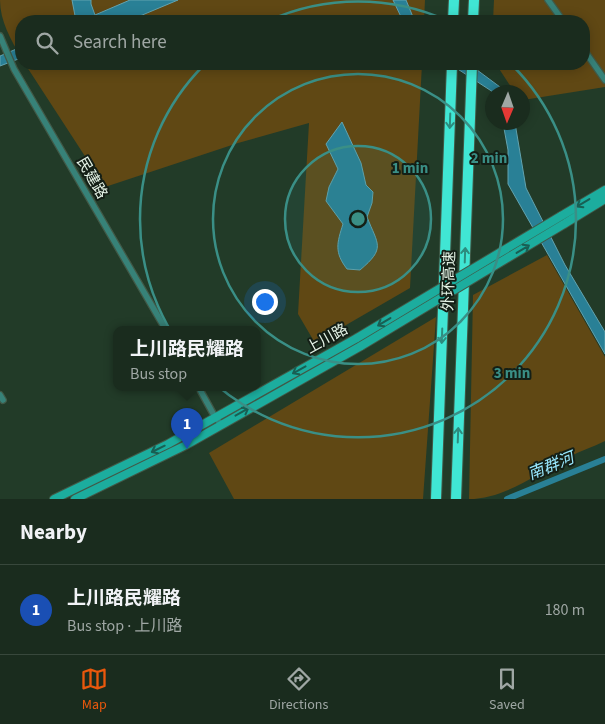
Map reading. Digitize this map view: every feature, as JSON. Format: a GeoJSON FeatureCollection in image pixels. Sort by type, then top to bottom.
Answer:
{"type":"FeatureCollection","features":[{"type":"Feature","properties":{"kind":"highway"},"geometry":{"type":"LineString","coordinates":[[453,15],[454,0]]}},
{"type":"Feature","properties":{"kind":"highway"},"geometry":{"type":"LineString","coordinates":[[473,15],[474,0]]}},
{"type":"Feature","properties":{"kind":"highway","name":"外环高速"},"geometry":{"type":"LineString","coordinates":[[436,499],[452,70]]}},
{"type":"Feature","properties":{"kind":"highway","name":"外环高速"},"geometry":{"type":"LineString","coordinates":[[456,499],[472,70]]}},
{"type":"Feature","properties":{"kind":"street"},"geometry":{"type":"LineString","coordinates":[[548,0],[559,15]]}},
{"type":"Feature","properties":{"kind":"street","name":"民建路"},"geometry":{"type":"LineString","coordinates":[[0,36],[14,69],[164,326]]}},
{"type":"Feature","properties":{"kind":"street"},"geometry":{"type":"LineString","coordinates":[[590,59],[605,80]]}},
{"type":"Feature","properties":{"kind":"street","name":"上川路"},"geometry":{"type":"LineString","coordinates":[[563,220],[605,190]]}},
{"type":"Feature","properties":{"kind":"street","name":"上川路"},"geometry":{"type":"LineString","coordinates":[[74,499],[186,445],[563,220],[605,199]]}},
{"type":"Feature","properties":{"kind":"street","name":"上川路"},"geometry":{"type":"LineString","coordinates":[[54,499],[168,444],[359,342]]}},
{"type":"Feature","properties":{"kind":"street"},"geometry":{"type":"LineString","coordinates":[[201,391],[222,424]]}},
{"type":"Feature","properties":{"kind":"shaded area"},"geometry":{"type":"Polygon","coordinates":[[[0,0],[425,0],[424,15],[15,15],[15,46],[4,23],[0,0]]]}},
{"type":"Feature","properties":{"kind":"shaded area"},"geometry":{"type":"Polygon","coordinates":[[[494,0],[605,0],[605,87],[530,99],[530,85],[509,84],[500,70],[590,70],[590,15],[493,15],[494,0]]]}},
{"type":"Feature","properties":{"kind":"shaded area"},"geometry":{"type":"Polygon","coordinates":[[[29,70],[422,70],[410,288],[315,343],[298,314],[309,123],[238,143],[105,187],[29,70]]]}},
{"type":"Feature","properties":{"kind":"shaded area"},"geometry":{"type":"Polygon","coordinates":[[[547,255],[605,357],[605,441],[573,455],[508,490],[482,498],[469,499],[473,295],[547,255]]]}},
{"type":"Feature","properties":{"kind":"shaded area"},"geometry":{"type":"Polygon","coordinates":[[[436,317],[423,499],[234,499],[209,453],[436,317]]]}},
{"type":"Feature","properties":{"kind":"water"},"geometry":{"type":"Polygon","coordinates":[[[72,0],[91,0],[95,15],[75,15],[72,0]]]}},
{"type":"Feature","properties":{"kind":"water"},"geometry":{"type":"Polygon","coordinates":[[[130,0],[178,0],[142,15],[95,15],[130,0]]]}},
{"type":"Feature","properties":{"kind":"water"},"geometry":{"type":"Polygon","coordinates":[[[393,0],[406,0],[412,15],[400,15],[393,0]]]}},
{"type":"Feature","properties":{"kind":"water"},"geometry":{"type":"Polygon","coordinates":[[[15,50],[15,60],[0,66],[0,56],[15,50]]]}},
{"type":"Feature","properties":{"kind":"water"},"geometry":{"type":"Polygon","coordinates":[[[459,70],[477,70],[497,85],[485,85],[485,87],[459,70]]]}},
{"type":"Feature","properties":{"kind":"water"},"geometry":{"type":"Polygon","coordinates":[[[342,122],[361,163],[366,185],[373,192],[372,203],[367,217],[376,240],[377,251],[360,270],[347,269],[340,257],[338,242],[343,224],[326,201],[329,187],[338,169],[326,144],[342,122]]]}},
{"type":"Feature","properties":{"kind":"water"},"geometry":{"type":"Polygon","coordinates":[[[504,130],[516,130],[526,188],[565,265],[605,332],[605,354],[508,184],[508,150],[504,130]]]}},
{"type":"Feature","properties":{"kind":"waterway","name":"南群河"},"geometry":{"type":"LineString","coordinates":[[507,499],[605,459]]}},
{"type":"Feature","properties":{"kind":"place","name":"上川路民耀路"},"geometry":{"type":"Point","coordinates":[187,449]}}]}
